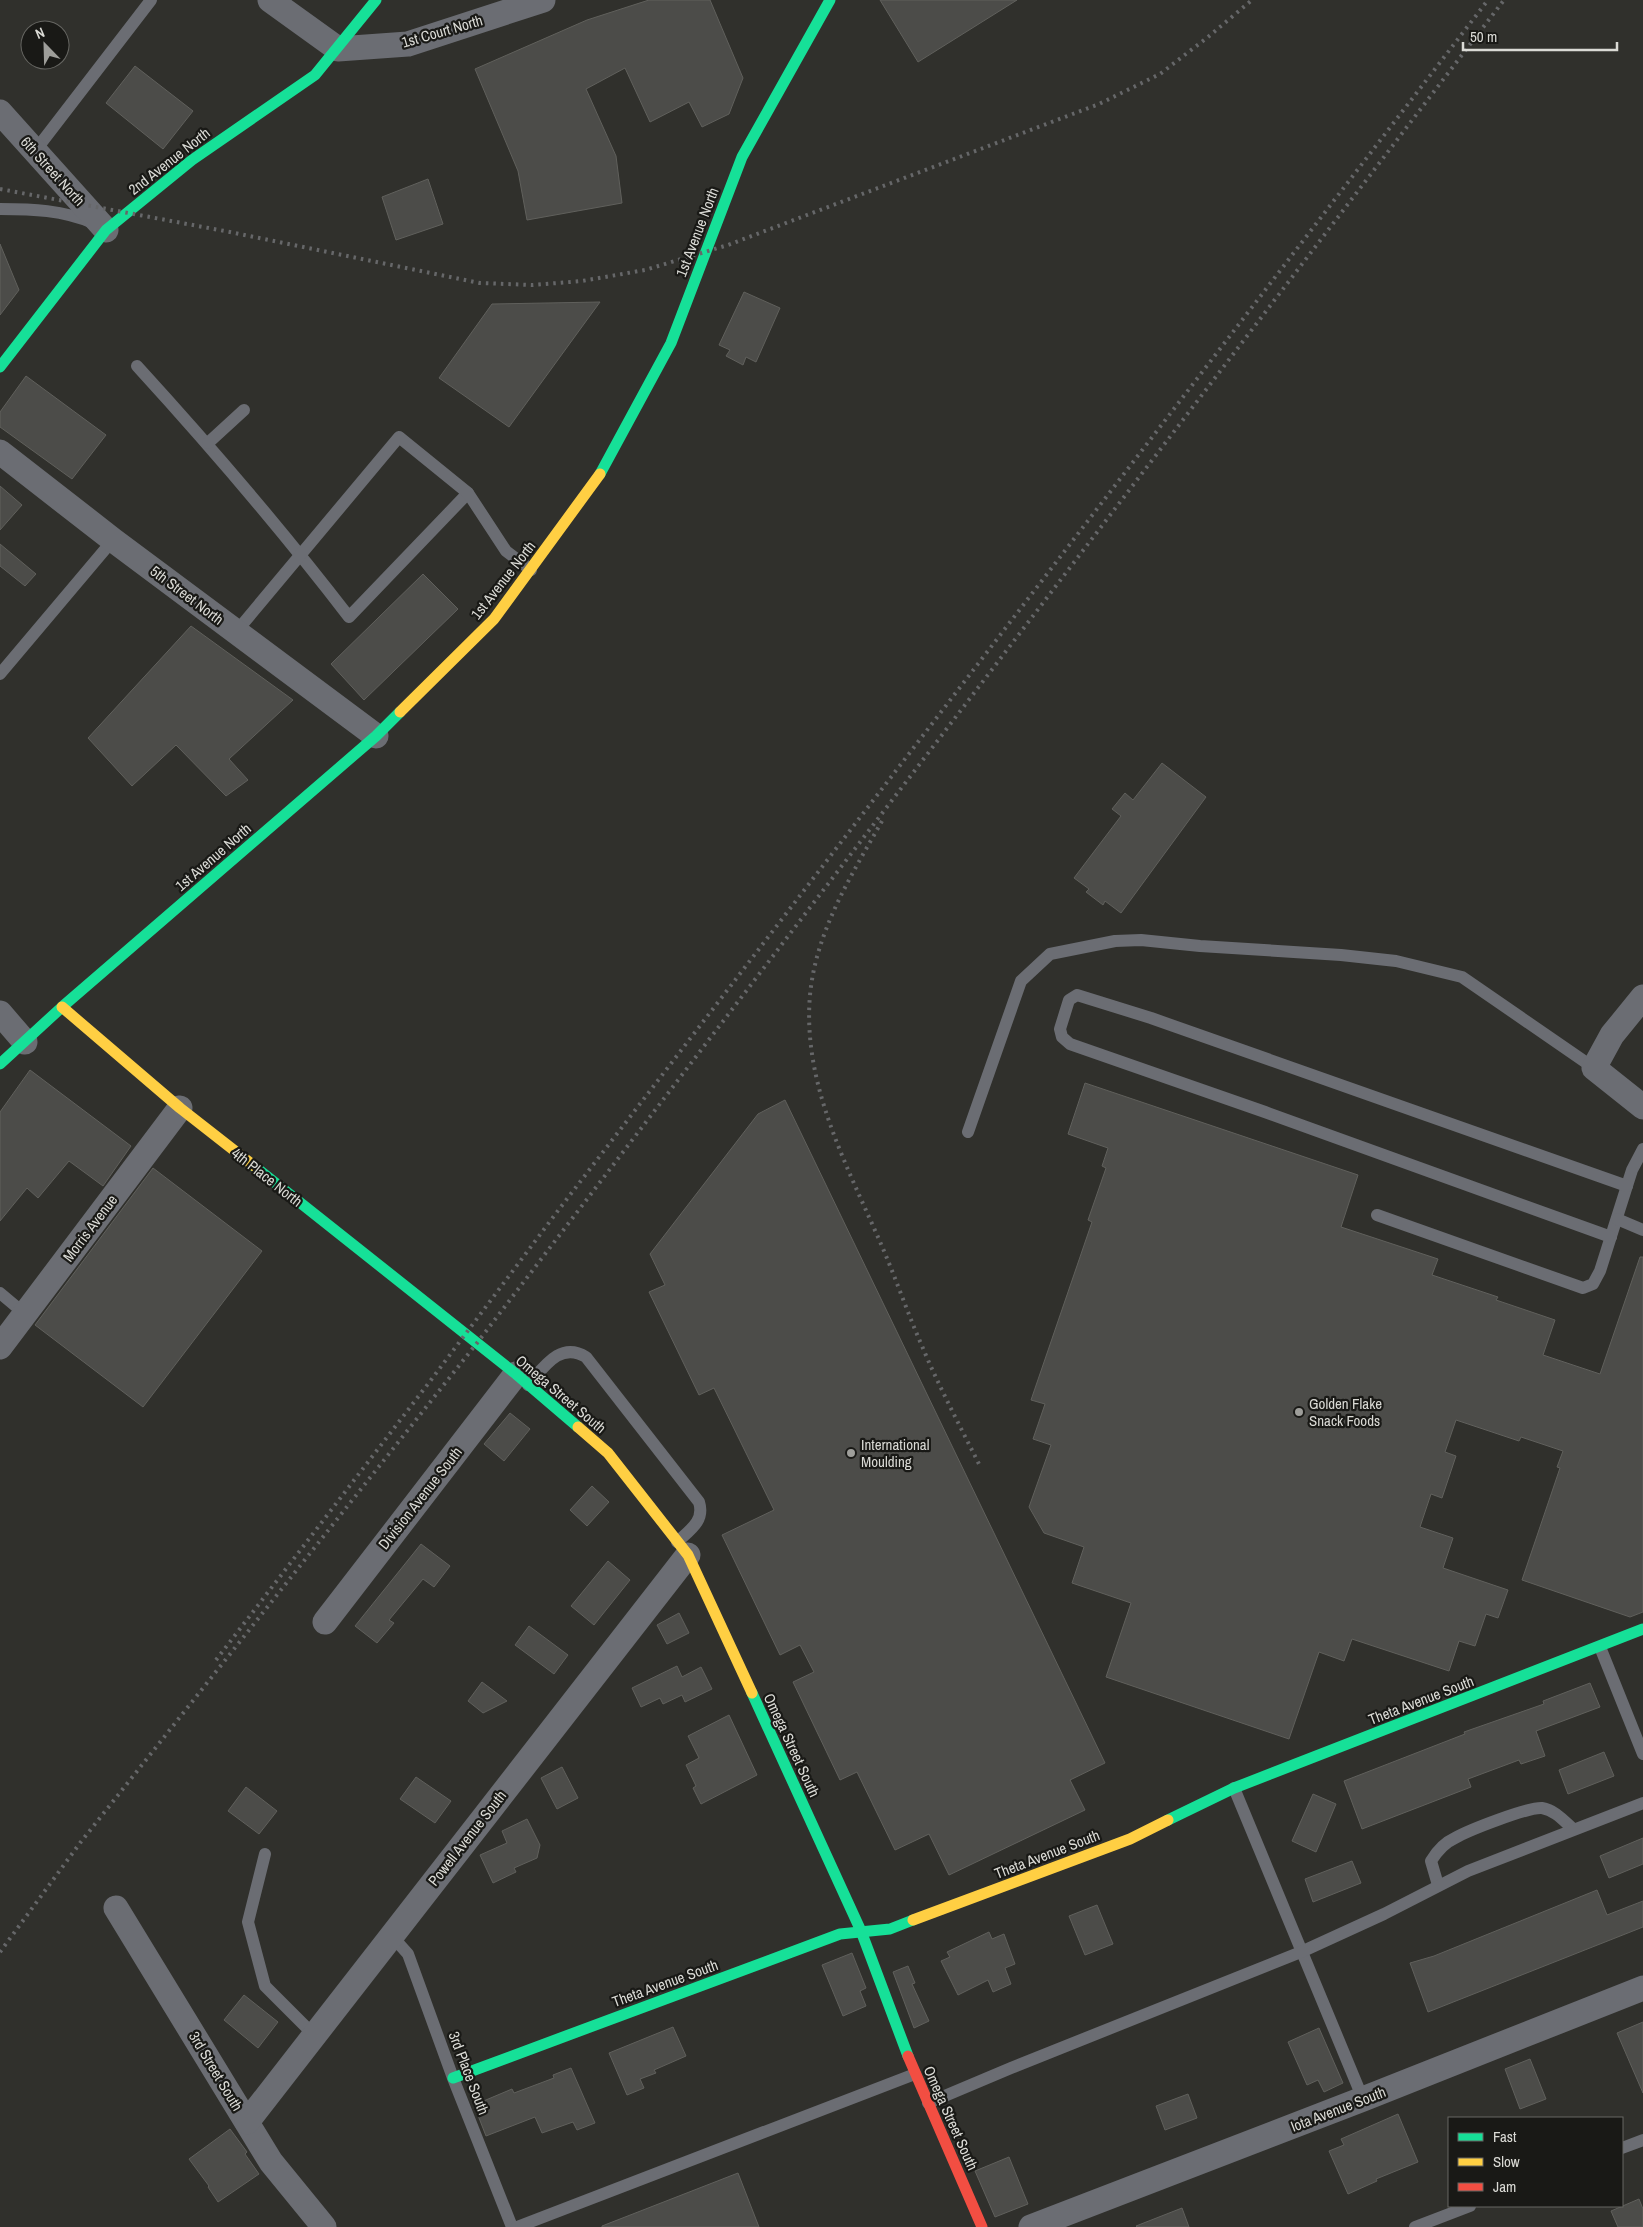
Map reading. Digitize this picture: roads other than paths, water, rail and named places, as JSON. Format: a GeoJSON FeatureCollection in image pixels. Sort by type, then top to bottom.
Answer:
{"type":"FeatureCollection","features":[{"type":"Feature","properties":{"kind":"street","name":"2nd Avenue North"},"geometry":{"type":"LineString","coordinates":[[0,367],[106,230],[192,160],[315,75],[376,0]]}},
{"type":"Feature","properties":{"kind":"street","name":"1st Court North"},"geometry":{"type":"LineString","coordinates":[[338,49],[408,44],[543,0]]}},
{"type":"Feature","properties":{"kind":"street","name":"1st Avenue North"},"geometry":{"type":"LineString","coordinates":[[0,1064],[62,1007],[376,736],[494,619],[600,474],[671,343],[742,157],[830,0]]}},
{"type":"Feature","properties":{"kind":"street"},"geometry":{"type":"LineString","coordinates":[[279,2],[338,49]]}},
{"type":"Feature","properties":{"kind":"street","name":"6th Street North"},"geometry":{"type":"LineString","coordinates":[[0,112],[106,230]]}},
{"type":"Feature","properties":{"kind":"street","name":"5th Street North"},"geometry":{"type":"LineString","coordinates":[[0,452],[113,540],[376,736]]}},
{"type":"Feature","properties":{"kind":"street"},"geometry":{"type":"LineString","coordinates":[[1643,997],[1612,1035],[1594,1068],[1643,1107]]}},
{"type":"Feature","properties":{"kind":"street","name":"4th Place North"},"geometry":{"type":"LineString","coordinates":[[62,1007],[180,1108],[477,1343]]}},
{"type":"Feature","properties":{"kind":"street"},"geometry":{"type":"LineString","coordinates":[[0,1013],[25,1042]]}},
{"type":"Feature","properties":{"kind":"street","name":"Morris Avenue"},"geometry":{"type":"LineString","coordinates":[[0,1347],[180,1108]]}},
{"type":"Feature","properties":{"kind":"street","name":"Omega Street South"},"geometry":{"type":"LineString","coordinates":[[477,1343],[608,1453],[682,1548],[861,1931],[915,2074],[982,2227]]}},
{"type":"Feature","properties":{"kind":"street","name":"Division Avenue South"},"geometry":{"type":"LineString","coordinates":[[325,1622],[522,1380]]}},
{"type":"Feature","properties":{"kind":"street","name":"Powell Avenue South"},"geometry":{"type":"LineString","coordinates":[[246,2122],[391,1935],[682,1548]]}},
{"type":"Feature","properties":{"kind":"street","name":"Theta Avenue South"},"geometry":{"type":"LineString","coordinates":[[452,2078],[840,1934],[890,1929],[1130,1839],[1234,1788],[1643,1629]]}},
{"type":"Feature","properties":{"kind":"street","name":"3rd Street South"},"geometry":{"type":"LineString","coordinates":[[116,1908],[271,2162],[324,2227]]}},
{"type":"Feature","properties":{"kind":"street","name":"Iota Avenue South"},"geometry":{"type":"LineString","coordinates":[[1031,2227],[1363,2099],[1643,1988]]}},
{"type":"Feature","properties":{"kind":"lane"},"geometry":{"type":"LineString","coordinates":[[35,151],[151,0]]}},
{"type":"Feature","properties":{"kind":"lane"},"geometry":{"type":"LineString","coordinates":[[0,209],[34,209],[69,215],[106,230]]}},
{"type":"Feature","properties":{"kind":"lane"},"geometry":{"type":"LineString","coordinates":[[137,366],[208,443],[300,554],[349,617],[468,493]]}},
{"type":"Feature","properties":{"kind":"lane"},"geometry":{"type":"LineString","coordinates":[[208,443],[244,410]]}},
{"type":"Feature","properties":{"kind":"lane"},"geometry":{"type":"LineString","coordinates":[[236,632],[399,437],[468,493],[506,551],[530,570]]}},
{"type":"Feature","properties":{"kind":"lane"},"geometry":{"type":"LineString","coordinates":[[0,674],[113,540]]}},
{"type":"Feature","properties":{"kind":"lane"},"geometry":{"type":"LineString","coordinates":[[968,1132],[1021,981],[1050,954],[1115,941],[1141,940],[1200,946],[1341,955],[1396,961],[1462,977],[1594,1068]]}},
{"type":"Feature","properties":{"kind":"lane"},"geometry":{"type":"LineString","coordinates":[[1611,1237],[1303,1125],[1070,1044],[1062,1037],[1060,1029],[1069,1000],[1077,995],[1151,1018],[1627,1186]]}},
{"type":"Feature","properties":{"kind":"lane"},"geometry":{"type":"LineString","coordinates":[[1377,1215],[1583,1288],[1594,1284],[1632,1170],[1643,1149]]}},
{"type":"Feature","properties":{"kind":"lane"},"geometry":{"type":"LineString","coordinates":[[1617,1219],[1643,1230]]}},
{"type":"Feature","properties":{"kind":"lane"},"geometry":{"type":"LineString","coordinates":[[0,1293],[25,1314]]}},
{"type":"Feature","properties":{"kind":"lane"},"geometry":{"type":"LineString","coordinates":[[522,1380],[568,1351],[577,1351],[586,1357],[699,1502],[702,1510],[700,1518],[682,1548]]}},
{"type":"Feature","properties":{"kind":"lane"},"geometry":{"type":"LineString","coordinates":[[1600,1647],[1643,1754]]}},
{"type":"Feature","properties":{"kind":"lane"},"geometry":{"type":"LineString","coordinates":[[1234,1788],[1363,2099]]}},
{"type":"Feature","properties":{"kind":"lane"},"geometry":{"type":"LineString","coordinates":[[928,2103],[1301,1952],[1384,1914],[1438,1884],[1643,1803]]}},
{"type":"Feature","properties":{"kind":"lane"},"geometry":{"type":"LineString","coordinates":[[1438,1884],[1431,1862],[1438,1850],[1455,1837],[1523,1811],[1542,1808],[1556,1813],[1574,1829]]}},
{"type":"Feature","properties":{"kind":"lane"},"geometry":{"type":"LineString","coordinates":[[265,1854],[248,1922],[265,1986],[314,2035]]}},
{"type":"Feature","properties":{"kind":"lane","name":"3rd Place South"},"geometry":{"type":"LineString","coordinates":[[391,1935],[408,1954],[452,2078],[512,2227]]}},
{"type":"Feature","properties":{"kind":"lane"},"geometry":{"type":"LineString","coordinates":[[516,2227],[915,2074]]}},
{"type":"Feature","properties":{"kind":"lane"},"geometry":{"type":"LineString","coordinates":[[1623,2148],[1643,2140]]}},
{"type":"Feature","properties":{"kind":"lane"},"geometry":{"type":"LineString","coordinates":[[1414,2227],[1467,2207]]}},
{"type":"Feature","properties":{"kind":"railway"},"geometry":{"type":"LineString","coordinates":[[0,189],[230,232],[480,283],[533,285],[582,281],[645,270],[728,245],[1099,104],[1160,74],[1252,0]]}},
{"type":"Feature","properties":{"kind":"railway"},"geometry":{"type":"LineString","coordinates":[[216,1660],[431,1380],[560,1208],[1488,0]]}},
{"type":"Feature","properties":{"kind":"railway"},"geometry":{"type":"LineString","coordinates":[[0,1952],[80,1843],[477,1343],[1504,0]]}},
{"type":"Feature","properties":{"kind":"railway"},"geometry":{"type":"LineString","coordinates":[[882,821],[847,883],[827,926],[819,949],[810,995],[809,1029],[813,1062],[821,1094],[843,1158],[929,1361],[981,1468]]}},
{"type":"Feature","properties":{"kind":"place","name":"Golden Flake Snack Foods"},"geometry":{"type":"Point","coordinates":[1299,1412]}},
{"type":"Feature","properties":{"kind":"place","name":"International Moulding"},"geometry":{"type":"Point","coordinates":[851,1453]}}]}
